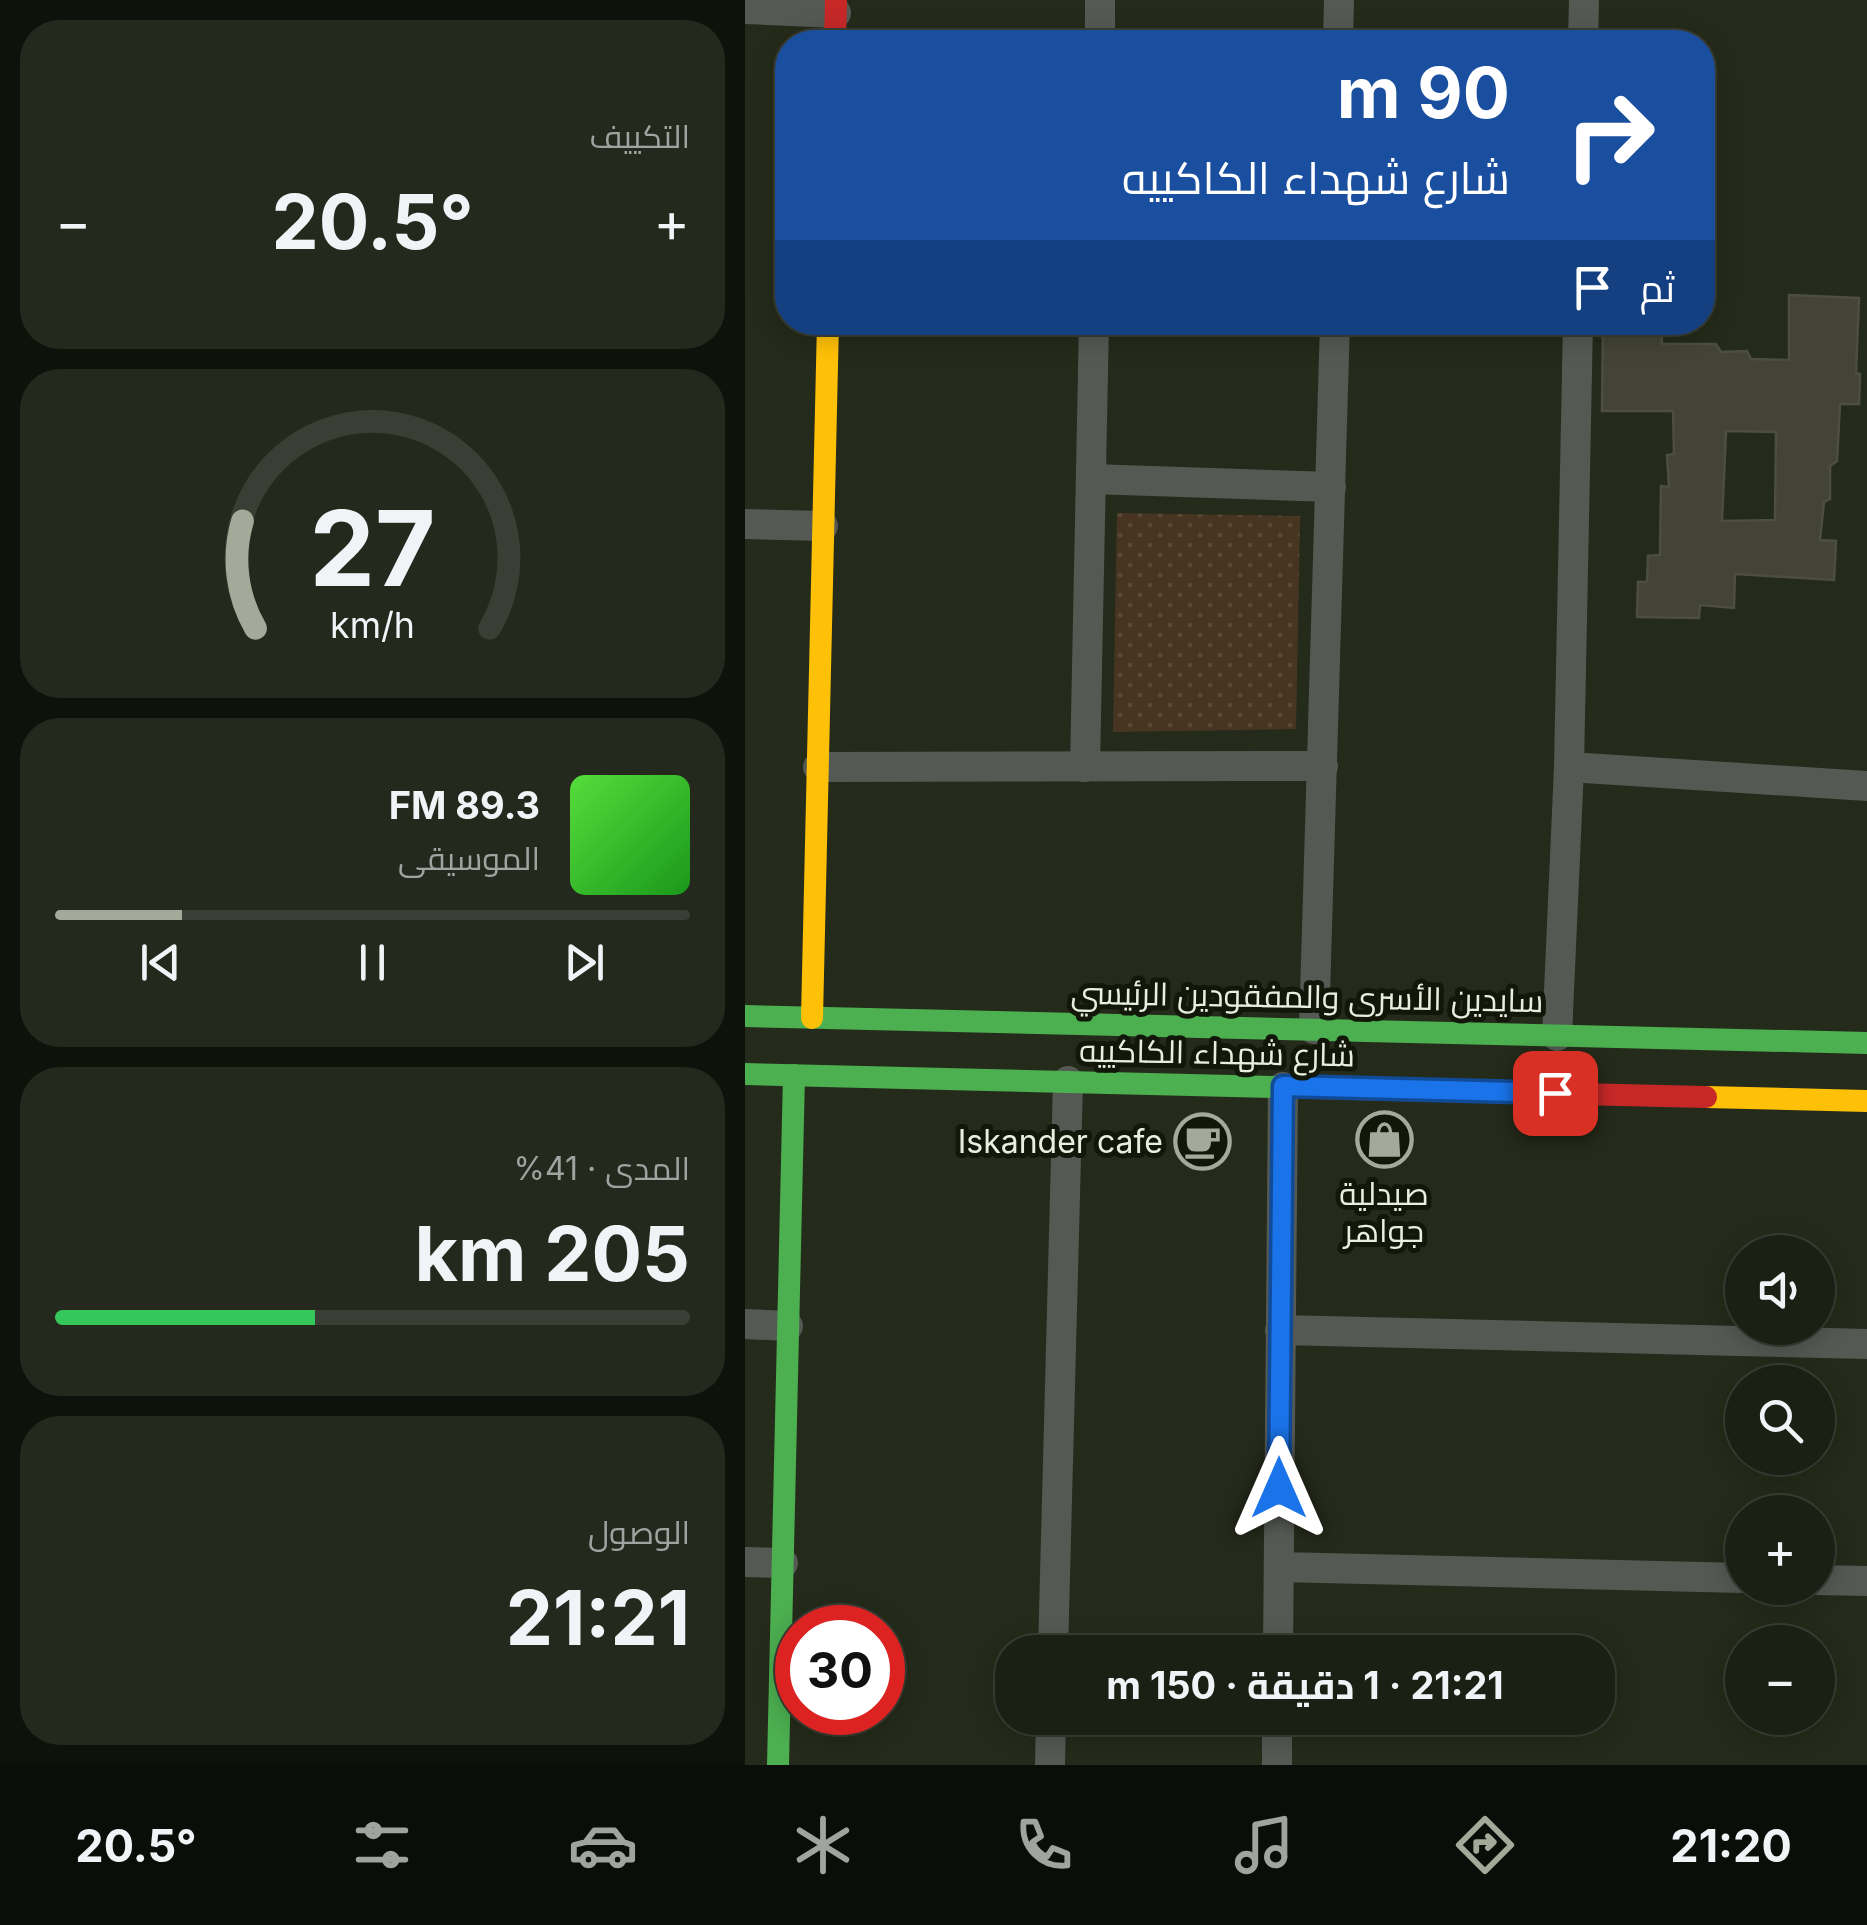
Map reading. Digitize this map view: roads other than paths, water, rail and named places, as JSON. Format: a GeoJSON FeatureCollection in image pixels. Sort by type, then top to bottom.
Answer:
{"type":"FeatureCollection","features":[{"type":"Feature","properties":{"kind":"main road"},"geometry":{"type":"LineString","coordinates":[[812,1018],[828,335]]}},
{"type":"Feature","properties":{"kind":"main road","name":"سايدين الأسرى والمفقودين الرئيسي"},"geometry":{"type":"LineString","coordinates":[[745,1016],[812,1018],[1187,1056],[1314,1030],[1867,1043]]}},
{"type":"Feature","properties":{"kind":"main road","name":"شارع شهداء الكاكييه"},"geometry":{"type":"LineString","coordinates":[[745,1074],[1068,1082],[1187,1056],[1283,1086],[1867,1101]]}},
{"type":"Feature","properties":{"kind":"main road"},"geometry":{"type":"LineString","coordinates":[[778,1765],[794,1075]]}},
{"type":"Feature","properties":{"kind":"street"},"geometry":{"type":"LineString","coordinates":[[1100,30],[1101,0]]}},
{"type":"Feature","properties":{"kind":"street"},"geometry":{"type":"LineString","coordinates":[[1339,0],[1339,30]]}},
{"type":"Feature","properties":{"kind":"street"},"geometry":{"type":"LineString","coordinates":[[1583,30],[1584,0]]}},
{"type":"Feature","properties":{"kind":"street"},"geometry":{"type":"LineString","coordinates":[[745,8],[835,18]]}},
{"type":"Feature","properties":{"kind":"street"},"geometry":{"type":"LineString","coordinates":[[1085,767],[1095,335]]}},
{"type":"Feature","properties":{"kind":"street"},"geometry":{"type":"LineString","coordinates":[[1314,1030],[1335,335]]}},
{"type":"Feature","properties":{"kind":"street"},"geometry":{"type":"LineString","coordinates":[[1557,1036],[1569,767],[1577,335]]}},
{"type":"Feature","properties":{"kind":"street"},"geometry":{"type":"LineString","coordinates":[[1091,479],[1331,487]]}},
{"type":"Feature","properties":{"kind":"street"},"geometry":{"type":"LineString","coordinates":[[745,524],[823,526]]}},
{"type":"Feature","properties":{"kind":"street"},"geometry":{"type":"LineString","coordinates":[[817,767],[1323,766]]}},
{"type":"Feature","properties":{"kind":"street"},"geometry":{"type":"LineString","coordinates":[[1569,767],[1867,786]]}},
{"type":"Feature","properties":{"kind":"street"},"geometry":{"type":"LineString","coordinates":[[1053,1635],[1068,1082]]}},
{"type":"Feature","properties":{"kind":"street"},"geometry":{"type":"LineString","coordinates":[[1278,1635],[1283,1086]]}},
{"type":"Feature","properties":{"kind":"street"},"geometry":{"type":"LineString","coordinates":[[745,1324],[788,1326]]}},
{"type":"Feature","properties":{"kind":"street"},"geometry":{"type":"LineString","coordinates":[[1281,1330],[1867,1344]]}},
{"type":"Feature","properties":{"kind":"street"},"geometry":{"type":"LineString","coordinates":[[745,1562],[783,1563]]}},
{"type":"Feature","properties":{"kind":"street"},"geometry":{"type":"LineString","coordinates":[[1279,1567],[1725,1578]]}},
{"type":"Feature","properties":{"kind":"street"},"geometry":{"type":"LineString","coordinates":[[1835,1580],[1867,1581]]}},
{"type":"Feature","properties":{"kind":"street"},"geometry":{"type":"LineString","coordinates":[[1050,1765],[1051,1735]]}},
{"type":"Feature","properties":{"kind":"street"},"geometry":{"type":"LineString","coordinates":[[1277,1735],[1277,1765]]}},
{"type":"Feature","properties":{"kind":"place","name":"صيدلية جواهر"},"geometry":{"type":"Point","coordinates":[1384,1140]}},
{"type":"Feature","properties":{"kind":"place","name":"Iskander cafe"},"geometry":{"type":"Point","coordinates":[1202,1142]}}]}
